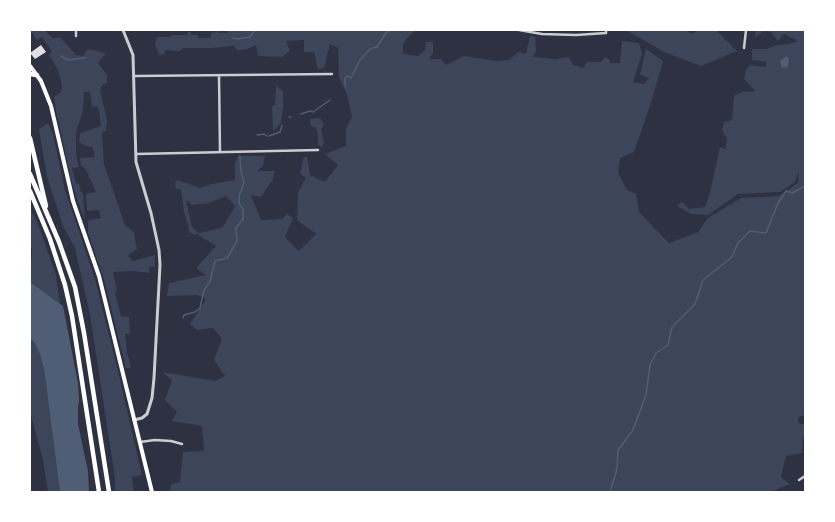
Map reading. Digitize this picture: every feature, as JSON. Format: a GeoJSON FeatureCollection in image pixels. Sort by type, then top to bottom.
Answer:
{"type":"FeatureCollection","features":[{"type":"Feature","properties":{"kind":"highway"},"geometry":{"type":"LineString","coordinates":[[30,74],[36,75]]}},
{"type":"Feature","properties":{"kind":"highway"},"geometry":{"type":"LineString","coordinates":[[30,138],[50,221]]}},
{"type":"Feature","properties":{"kind":"highway"},"geometry":{"type":"LineString","coordinates":[[30,174],[70,271],[78,302],[109,492]]}},
{"type":"Feature","properties":{"kind":"highway"},"geometry":{"type":"LineString","coordinates":[[30,191],[61,269],[69,301],[99,492]]}},
{"type":"Feature","properties":{"kind":"highway"},"geometry":{"type":"LineString","coordinates":[[30,200],[50,239]]}},
{"type":"Feature","properties":{"kind":"main road"},"geometry":{"type":"LineString","coordinates":[[30,66],[45,90],[51,106],[73,201],[99,276],[152,492]]}},
{"type":"Feature","properties":{"kind":"street"},"geometry":{"type":"LineString","coordinates":[[76,30],[76,36]]}},
{"type":"Feature","properties":{"kind":"street"},"geometry":{"type":"LineString","coordinates":[[123,30],[133,55],[135,154],[138,171],[156,233],[160,265],[155,372],[152,398],[147,414],[142,418],[134,420]]}},
{"type":"Feature","properties":{"kind":"street"},"geometry":{"type":"LineString","coordinates":[[519,30],[542,34],[576,35],[606,31]]}},
{"type":"Feature","properties":{"kind":"street"},"geometry":{"type":"LineString","coordinates":[[744,48],[746,30]]}},
{"type":"Feature","properties":{"kind":"street"},"geometry":{"type":"LineString","coordinates":[[134,76],[332,74]]}},
{"type":"Feature","properties":{"kind":"street"},"geometry":{"type":"LineString","coordinates":[[218,76],[220,152]]}},
{"type":"Feature","properties":{"kind":"street"},"geometry":{"type":"LineString","coordinates":[[135,154],[318,150]]}},
{"type":"Feature","properties":{"kind":"street"},"geometry":{"type":"LineString","coordinates":[[139,442],[155,440],[171,441],[182,444]]}},
{"type":"Feature","properties":{"kind":"street"},"geometry":{"type":"LineString","coordinates":[[799,480],[805,476]]}},
{"type":"Feature","properties":{"kind":"shaded area"},"geometry":{"type":"Polygon","coordinates":[[[30,30],[44,30],[53,38],[61,38],[76,55],[83,56],[88,49],[106,53],[98,63],[107,75],[107,83],[103,84],[100,90],[107,120],[106,131],[102,132],[104,164],[125,225],[134,232],[137,249],[128,255],[133,261],[155,255],[155,267],[149,267],[150,273],[132,271],[113,272],[117,290],[115,293],[121,316],[129,317],[130,334],[125,334],[131,368],[126,368],[103,276],[88,233],[88,220],[101,218],[99,210],[87,211],[86,194],[96,192],[86,170],[81,166],[80,158],[95,157],[93,148],[79,142],[80,133],[101,126],[99,110],[97,106],[92,107],[90,92],[84,92],[83,110],[76,133],[76,156],[79,167],[72,168],[76,183],[79,184],[80,191],[83,193],[85,220],[71,179],[56,110],[54,97],[61,92],[62,84],[57,68],[49,55],[52,51],[42,37],[37,40],[30,30]]]}},
{"type":"Feature","properties":{"kind":"shaded area"},"geometry":{"type":"Polygon","coordinates":[[[216,30],[218,30],[219,33],[227,33],[228,31],[237,30],[416,30],[403,44],[403,54],[418,56],[425,50],[426,42],[433,42],[433,53],[429,59],[441,59],[446,65],[464,56],[496,61],[509,60],[518,52],[526,54],[530,36],[535,37],[536,51],[533,57],[555,59],[569,57],[573,65],[583,68],[587,62],[601,62],[605,57],[610,60],[610,63],[620,63],[622,41],[639,43],[642,54],[633,82],[644,84],[649,78],[640,75],[646,49],[663,61],[651,103],[634,152],[620,158],[618,173],[627,190],[636,194],[639,212],[669,243],[698,232],[708,218],[741,198],[779,196],[798,183],[799,171],[795,182],[780,192],[738,194],[708,215],[691,214],[677,206],[682,202],[689,209],[705,207],[710,192],[720,147],[725,149],[727,139],[722,130],[724,122],[732,120],[734,96],[744,91],[755,91],[744,79],[746,70],[750,65],[765,67],[767,62],[752,60],[752,49],[767,49],[776,45],[789,44],[798,41],[784,34],[778,41],[771,32],[764,31],[755,37],[756,30],[805,30],[805,415],[798,417],[799,424],[805,424],[805,437],[803,438],[802,453],[786,456],[781,477],[790,484],[775,490],[775,492],[170,491],[171,484],[180,482],[183,452],[204,451],[202,426],[172,421],[177,412],[165,400],[172,380],[162,372],[215,381],[225,376],[214,360],[222,339],[213,328],[197,330],[190,324],[206,299],[198,295],[167,296],[169,283],[206,275],[196,268],[216,246],[197,234],[195,235],[189,232],[184,212],[181,189],[176,189],[175,182],[178,180],[200,188],[212,184],[235,180],[235,164],[238,156],[265,156],[263,166],[257,171],[275,171],[272,181],[261,197],[251,195],[261,220],[282,219],[287,214],[293,218],[285,237],[299,251],[316,234],[297,220],[298,192],[306,178],[300,174],[304,157],[307,157],[310,175],[325,182],[338,165],[325,154],[346,146],[346,128],[352,117],[347,95],[339,77],[338,48],[330,44],[324,68],[318,69],[314,52],[304,52],[304,40],[286,41],[290,51],[282,57],[258,56],[256,45],[245,50],[237,50],[234,46],[184,48],[179,51],[166,50],[163,55],[159,55],[155,44],[157,37],[187,35],[188,32],[191,32],[191,35],[198,35],[198,38],[211,38],[211,33],[216,32],[216,30]],[[226,196],[209,203],[191,205],[189,201],[186,201],[192,227],[199,233],[197,234],[223,227],[235,206],[226,196]]]}},
{"type":"Feature","properties":{"kind":"shaded area"},"geometry":{"type":"Polygon","coordinates":[[[626,30],[685,30],[692,34],[698,30],[716,30],[737,51],[701,66],[664,52],[626,30]]]}},
{"type":"Feature","properties":{"kind":"shaded area"},"geometry":{"type":"Polygon","coordinates":[[[787,56],[789,60],[788,67],[782,68],[780,61],[787,56]]]}},
{"type":"Feature","properties":{"kind":"shaded area"},"geometry":{"type":"Polygon","coordinates":[[[276,86],[283,91],[283,107],[281,123],[273,131],[272,106],[275,105],[276,86]]]}},
{"type":"Feature","properties":{"kind":"shaded area"},"geometry":{"type":"Polygon","coordinates":[[[320,118],[324,125],[321,129],[324,143],[322,147],[318,145],[318,134],[316,128],[311,126],[310,119],[320,118]]]}},
{"type":"Feature","properties":{"kind":"shaded area"},"geometry":{"type":"Polygon","coordinates":[[[48,123],[53,134],[65,190],[95,279],[118,371],[142,475],[132,477],[134,492],[115,492],[115,478],[90,315],[75,248],[63,226],[47,177],[39,129],[48,123]]]}},
{"type":"Feature","properties":{"kind":"shaded area"},"geometry":{"type":"Polygon","coordinates":[[[30,208],[38,224],[56,275],[60,304],[30,282],[30,260],[32,258],[32,249],[30,244],[30,208]]]}},
{"type":"Feature","properties":{"kind":"shaded area"},"geometry":{"type":"Polygon","coordinates":[[[30,282],[63,306],[78,383],[78,424],[88,471],[89,492],[60,492],[44,369],[40,354],[34,342],[30,338],[30,282]]]}},
{"type":"Feature","properties":{"kind":"shaded area"},"geometry":{"type":"Polygon","coordinates":[[[30,338],[34,342],[40,354],[44,369],[60,492],[48,492],[43,460],[30,412],[30,338]]]}},
{"type":"Feature","properties":{"kind":"building"},"geometry":{"type":"Polygon","coordinates":[[[41,45],[46,52],[35,59],[30,53],[41,45]]]}},
{"type":"Feature","properties":{"kind":"waterway"},"geometry":{"type":"LineString","coordinates":[[232,38],[237,39],[250,37],[254,31],[257,30]]}},
{"type":"Feature","properties":{"kind":"waterway"},"geometry":{"type":"LineString","coordinates":[[345,86],[345,78],[347,76],[351,78],[360,60],[370,49],[377,47],[386,33],[391,30]]}},
{"type":"Feature","properties":{"kind":"waterway"},"geometry":{"type":"LineString","coordinates":[[61,56],[68,60],[85,58]]}},
{"type":"Feature","properties":{"kind":"waterway"},"geometry":{"type":"LineString","coordinates":[[301,114],[310,111],[313,112],[330,100]]}},
{"type":"Feature","properties":{"kind":"waterway"},"geometry":{"type":"LineString","coordinates":[[269,136],[280,132],[282,125]]}},
{"type":"Feature","properties":{"kind":"waterway"},"geometry":{"type":"LineString","coordinates":[[257,135],[264,134],[267,136]]}},
{"type":"Feature","properties":{"kind":"waterway"},"geometry":{"type":"LineString","coordinates":[[183,318],[184,315],[195,312],[200,308],[204,290],[210,282],[215,261],[227,258],[237,241],[236,228],[243,219],[243,209],[239,203],[239,196],[244,183],[241,172],[240,156]]}},
{"type":"Feature","properties":{"kind":"waterway"},"geometry":{"type":"LineString","coordinates":[[610,492],[617,469],[618,450],[633,430],[646,395],[650,365],[656,353],[668,345],[672,327],[695,304],[703,280],[732,257],[738,243],[750,231],[766,233],[778,203],[786,191],[792,193],[805,186]]}}]}
